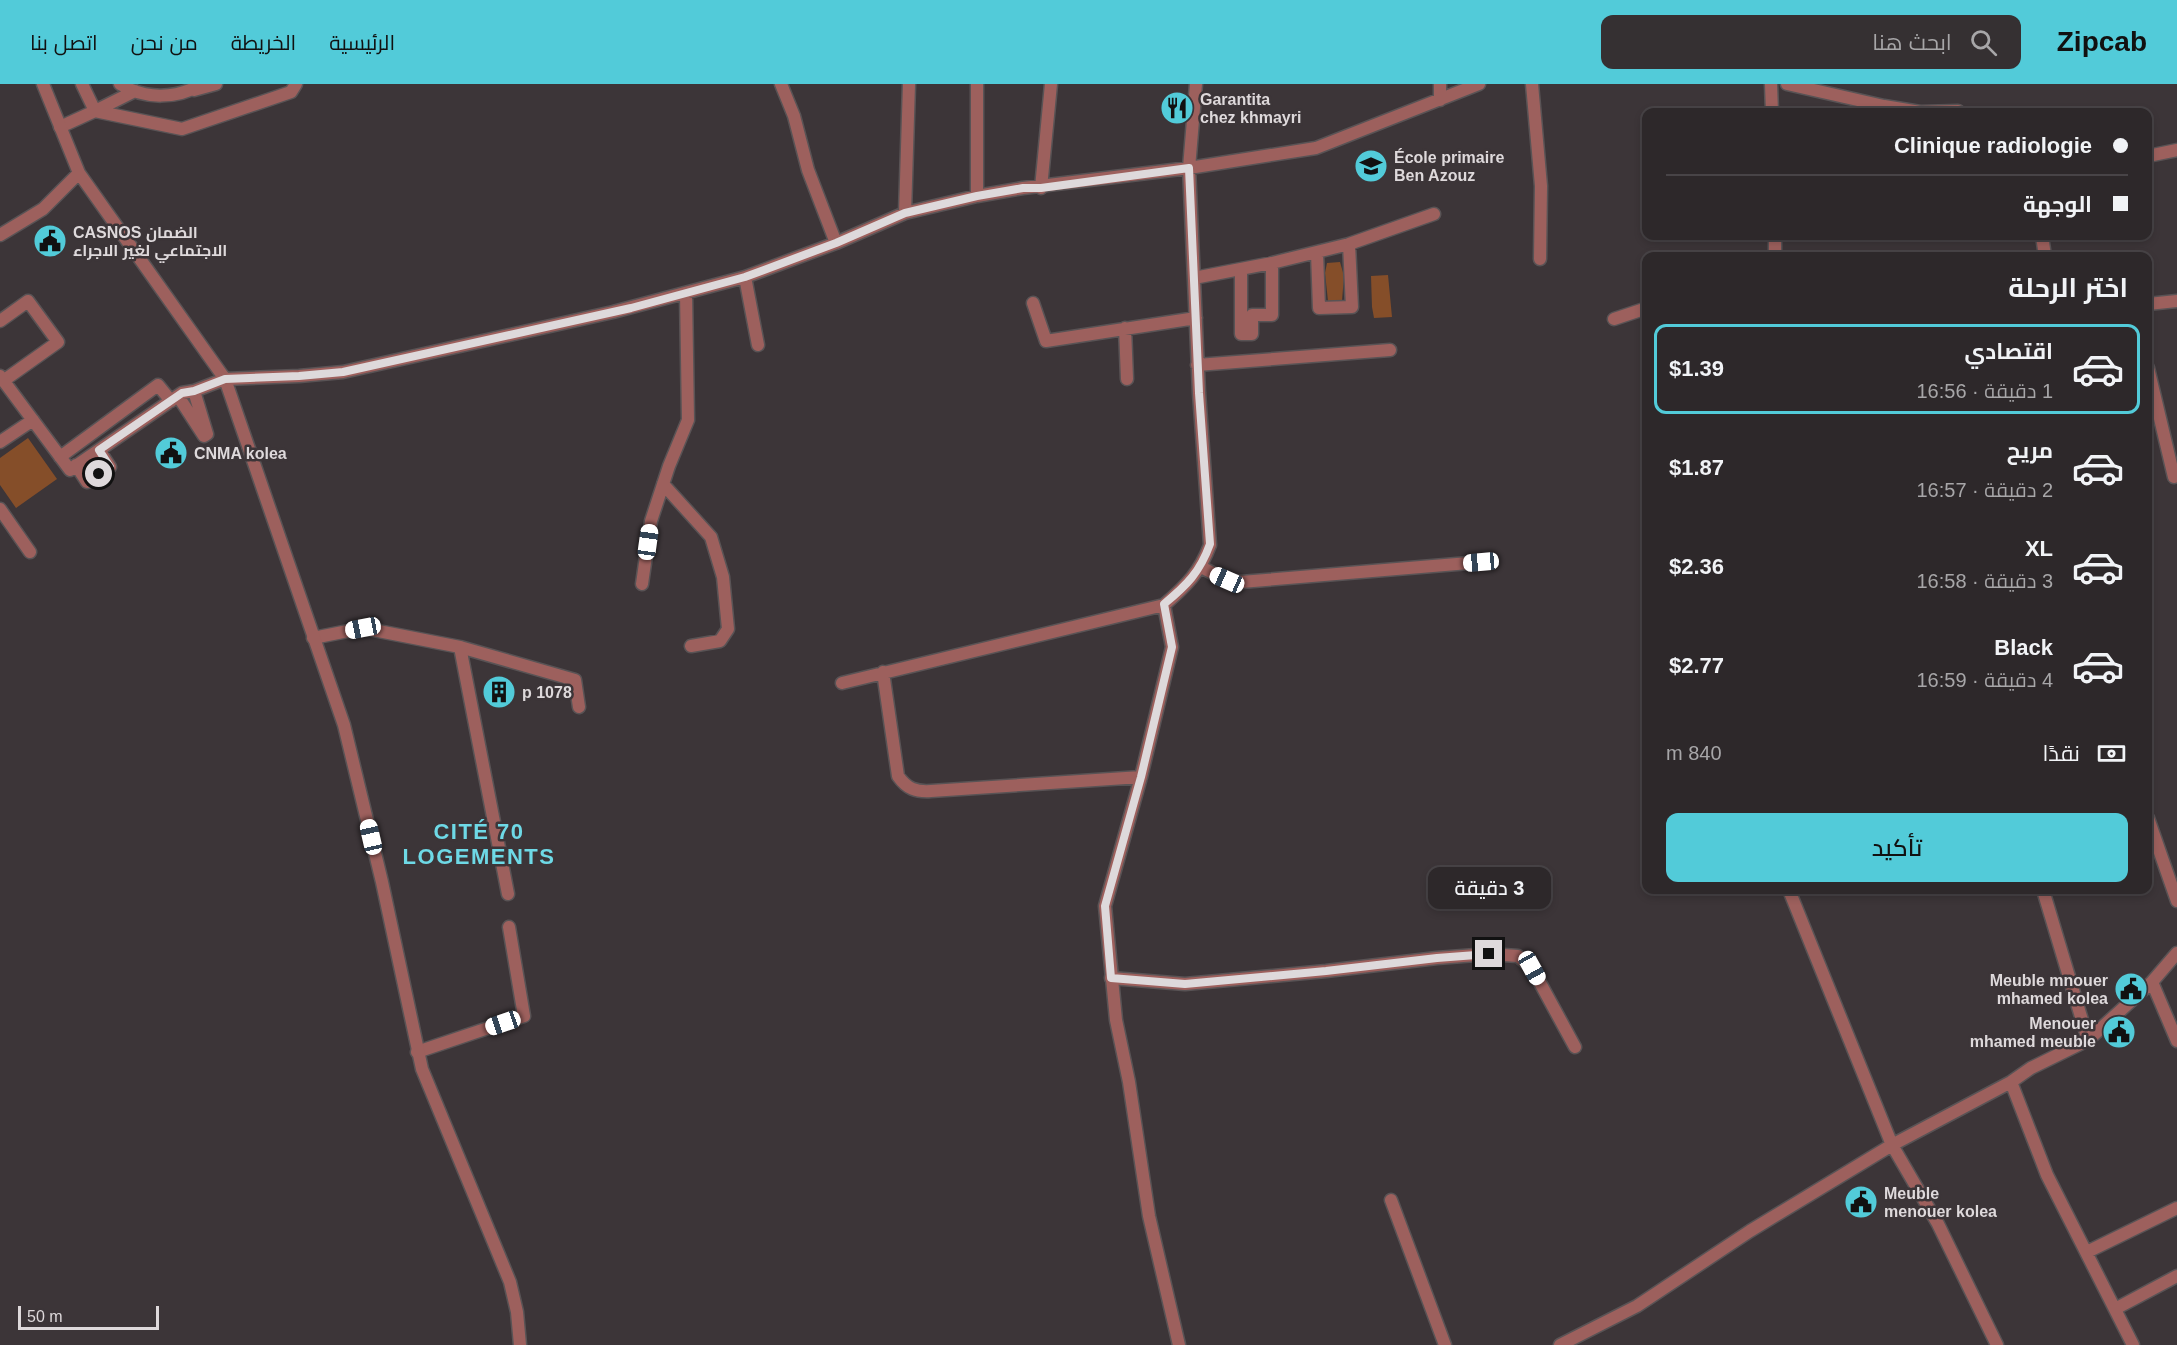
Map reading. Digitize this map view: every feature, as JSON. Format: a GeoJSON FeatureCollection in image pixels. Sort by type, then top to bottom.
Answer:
{"type":"FeatureCollection","features":[{"type":"Feature","properties":{"kind":"street"},"geometry":{"type":"LineString","coordinates":[[43,84],[79,173],[225,379],[344,725],[382,882],[422,1069],[510,1282],[517,1312],[520,1345]]}},
{"type":"Feature","properties":{"kind":"street"},"geometry":{"type":"LineString","coordinates":[[82,84],[96,111]]}},
{"type":"Feature","properties":{"kind":"street"},"geometry":{"type":"LineString","coordinates":[[120,84],[135,91],[161,96],[216,84]]}},
{"type":"Feature","properties":{"kind":"street"},"geometry":{"type":"LineString","coordinates":[[187,92],[202,84]]}},
{"type":"Feature","properties":{"kind":"street"},"geometry":{"type":"LineString","coordinates":[[96,111],[182,129],[291,92],[296,84]]}},
{"type":"Feature","properties":{"kind":"street"},"geometry":{"type":"LineString","coordinates":[[781,84],[794,116],[808,170],[836,243]]}},
{"type":"Feature","properties":{"kind":"street"},"geometry":{"type":"LineString","coordinates":[[905,213],[909,84]]}},
{"type":"Feature","properties":{"kind":"street"},"geometry":{"type":"LineString","coordinates":[[977,84],[977,196]]}},
{"type":"Feature","properties":{"kind":"street"},"geometry":{"type":"LineString","coordinates":[[1041,188],[1052,84]]}},
{"type":"Feature","properties":{"kind":"street"},"geometry":{"type":"LineString","coordinates":[[842,683],[1164,604],[1188,584],[1201,567],[1210,544],[1197,365],[1189,168],[1196,84]]}},
{"type":"Feature","properties":{"kind":"street"},"geometry":{"type":"LineString","coordinates":[[1440,84],[1440,100]]}},
{"type":"Feature","properties":{"kind":"street"},"geometry":{"type":"LineString","coordinates":[[0,321],[28,301],[58,342],[2,378],[70,470],[182,393],[194,391],[225,379],[343,372],[613,312],[745,277],[836,243],[905,213],[977,196],[1023,188],[1041,188],[1189,168],[1316,148],[1479,84]]}},
{"type":"Feature","properties":{"kind":"street"},"geometry":{"type":"LineString","coordinates":[[1532,84],[1541,186],[1540,259]]}},
{"type":"Feature","properties":{"kind":"street"},"geometry":{"type":"LineString","coordinates":[[1772,84],[1772,108]]}},
{"type":"Feature","properties":{"kind":"street"},"geometry":{"type":"LineString","coordinates":[[1787,84],[1901,108]]}},
{"type":"Feature","properties":{"kind":"street"},"geometry":{"type":"LineString","coordinates":[[60,127],[135,91]]}},
{"type":"Feature","properties":{"kind":"street"},"geometry":{"type":"LineString","coordinates":[[2152,155],[2177,150]]}},
{"type":"Feature","properties":{"kind":"street"},"geometry":{"type":"LineString","coordinates":[[0,236],[43,209],[79,173]]}},
{"type":"Feature","properties":{"kind":"street"},"geometry":{"type":"LineString","coordinates":[[1194,278],[1317,253],[1434,214]]}},
{"type":"Feature","properties":{"kind":"street"},"geometry":{"type":"LineString","coordinates":[[1317,253],[1319,308],[1352,307],[1349,244]]}},
{"type":"Feature","properties":{"kind":"street"},"geometry":{"type":"LineString","coordinates":[[1241,269],[1241,334],[1252,334],[1252,315],[1272,315],[1272,263]]}},
{"type":"Feature","properties":{"kind":"street"},"geometry":{"type":"LineString","coordinates":[[745,277],[758,345]]}},
{"type":"Feature","properties":{"kind":"street"},"geometry":{"type":"LineString","coordinates":[[642,584],[651,521],[688,420],[686,293]]}},
{"type":"Feature","properties":{"kind":"street"},"geometry":{"type":"LineString","coordinates":[[2152,304],[2177,301]]}},
{"type":"Feature","properties":{"kind":"street"},"geometry":{"type":"LineString","coordinates":[[1033,303],[1046,341],[1196,318]]}},
{"type":"Feature","properties":{"kind":"street"},"geometry":{"type":"LineString","coordinates":[[1614,319],[1642,310]]}},
{"type":"Feature","properties":{"kind":"street"},"geometry":{"type":"LineString","coordinates":[[1125,328],[1127,379]]}},
{"type":"Feature","properties":{"kind":"street"},"geometry":{"type":"LineString","coordinates":[[1197,365],[1390,350]]}},
{"type":"Feature","properties":{"kind":"street"},"geometry":{"type":"LineString","coordinates":[[2152,384],[2176,480]]}},
{"type":"Feature","properties":{"kind":"street"},"geometry":{"type":"LineString","coordinates":[[60,456],[158,385],[174,398],[204,436],[207,434],[194,391]]}},
{"type":"Feature","properties":{"kind":"street"},"geometry":{"type":"LineString","coordinates":[[0,442],[33,420]]}},
{"type":"Feature","properties":{"kind":"street"},"geometry":{"type":"LineString","coordinates":[[76,465],[87,482],[110,467],[99,450]]}},
{"type":"Feature","properties":{"kind":"street"},"geometry":{"type":"LineString","coordinates":[[663,484],[711,537],[723,578],[728,629],[720,641],[691,646]]}},
{"type":"Feature","properties":{"kind":"street"},"geometry":{"type":"LineString","coordinates":[[0,509],[30,552]]}},
{"type":"Feature","properties":{"kind":"street"},"geometry":{"type":"LineString","coordinates":[[1201,567],[1227,580],[1241,582],[1481,562]]}},
{"type":"Feature","properties":{"kind":"street"},"geometry":{"type":"LineString","coordinates":[[1164,604],[1172,647],[1141,777],[1105,906],[1116,1020],[1129,1082],[1149,1216],[1179,1345]]}},
{"type":"Feature","properties":{"kind":"street"},"geometry":{"type":"LineString","coordinates":[[314,638],[363,628],[460,647],[575,680],[579,707]]}},
{"type":"Feature","properties":{"kind":"street"},"geometry":{"type":"LineString","coordinates":[[460,647],[508,894]]}},
{"type":"Feature","properties":{"kind":"street"},"geometry":{"type":"LineString","coordinates":[[883,672],[898,776],[910,789],[931,791],[1141,777]]}},
{"type":"Feature","properties":{"kind":"street"},"geometry":{"type":"LineString","coordinates":[[2152,830],[2177,902]]}},
{"type":"Feature","properties":{"kind":"street"},"geometry":{"type":"LineString","coordinates":[[1791,894],[1892,1145],[1938,1224],[1997,1345]]}},
{"type":"Feature","properties":{"kind":"street"},"geometry":{"type":"LineString","coordinates":[[2044,894],[2088,1040]]}},
{"type":"Feature","properties":{"kind":"street"},"geometry":{"type":"LineString","coordinates":[[417,1052],[524,1016],[509,927]]}},
{"type":"Feature","properties":{"kind":"street"},"geometry":{"type":"LineString","coordinates":[[1111,978],[1185,984],[1437,958],[1489,954],[1518,956],[1532,968],[1575,1047]]}},
{"type":"Feature","properties":{"kind":"street"},"geometry":{"type":"LineString","coordinates":[[1560,1345],[1637,1306],[1750,1231],[1892,1145],[2010,1082],[2031,1068],[2088,1040],[2152,982],[2177,954]]}},
{"type":"Feature","properties":{"kind":"street"},"geometry":{"type":"LineString","coordinates":[[2152,982],[2177,1041]]}},
{"type":"Feature","properties":{"kind":"street"},"geometry":{"type":"LineString","coordinates":[[2010,1082],[2046,1175],[2133,1345]]}},
{"type":"Feature","properties":{"kind":"street"},"geometry":{"type":"LineString","coordinates":[[1391,1200],[1445,1345]]}},
{"type":"Feature","properties":{"kind":"street"},"geometry":{"type":"LineString","coordinates":[[2087,1252],[2177,1208]]}},
{"type":"Feature","properties":{"kind":"street"},"geometry":{"type":"LineString","coordinates":[[2115,1310],[2177,1276]]}},
{"type":"Feature","properties":{"kind":"shaded area"},"geometry":{"type":"Polygon","coordinates":[[[1340,262],[1344,276],[1342,301],[1328,301],[1325,273],[1327,263],[1340,262]]]}},
{"type":"Feature","properties":{"kind":"shaded area"},"geometry":{"type":"Polygon","coordinates":[[[1388,275],[1392,317],[1374,318],[1371,276],[1388,275]]]}},
{"type":"Feature","properties":{"kind":"shaded area"},"geometry":{"type":"Polygon","coordinates":[[[28,438],[57,479],[16,508],[0,485],[0,458],[28,438]]]}},
{"type":"Feature","properties":{"kind":"place","name":"Garantita chez khmayri"},"geometry":{"type":"Point","coordinates":[1177,108]}},
{"type":"Feature","properties":{"kind":"place","name":"École primaire Ben Azouz"},"geometry":{"type":"Point","coordinates":[1371,166]}},
{"type":"Feature","properties":{"kind":"place","name":"CASNOS الضمان الاجتماعي لغير الاجراء"},"geometry":{"type":"Point","coordinates":[50,241]}},
{"type":"Feature","properties":{"kind":"place","name":"CNMA kolea"},"geometry":{"type":"Point","coordinates":[171,453]}},
{"type":"Feature","properties":{"kind":"place","name":"p 1078"},"geometry":{"type":"Point","coordinates":[499,692]}},
{"type":"Feature","properties":{"kind":"place","name":"Meuble mnouer mhamed kolea"},"geometry":{"type":"Point","coordinates":[2131,989]}},
{"type":"Feature","properties":{"kind":"place","name":"Menouer mhamed meuble"},"geometry":{"type":"Point","coordinates":[2119,1032]}},
{"type":"Feature","properties":{"kind":"place","name":"Meuble menouer kolea"},"geometry":{"type":"Point","coordinates":[1861,1202]}},
{"type":"Feature","properties":{"kind":"district","name":"CITÉ 70 LOGEMENTS"},"geometry":{"type":"Point","coordinates":[479,844]}},
{"type":"Feature","properties":{"kind":"route"},"geometry":{"type":"LineString","coordinates":[[99,474],[110,467],[99,450],[182,393],[194,391],[225,379],[343,372],[613,312],[745,277],[836,243],[905,213],[1023,188],[1041,188],[1189,168],[1199,393],[1210,544],[1203,564],[1188,584],[1164,604],[1172,647],[1141,777],[1105,906],[1111,978],[1185,984],[1489,954]]}}]}
